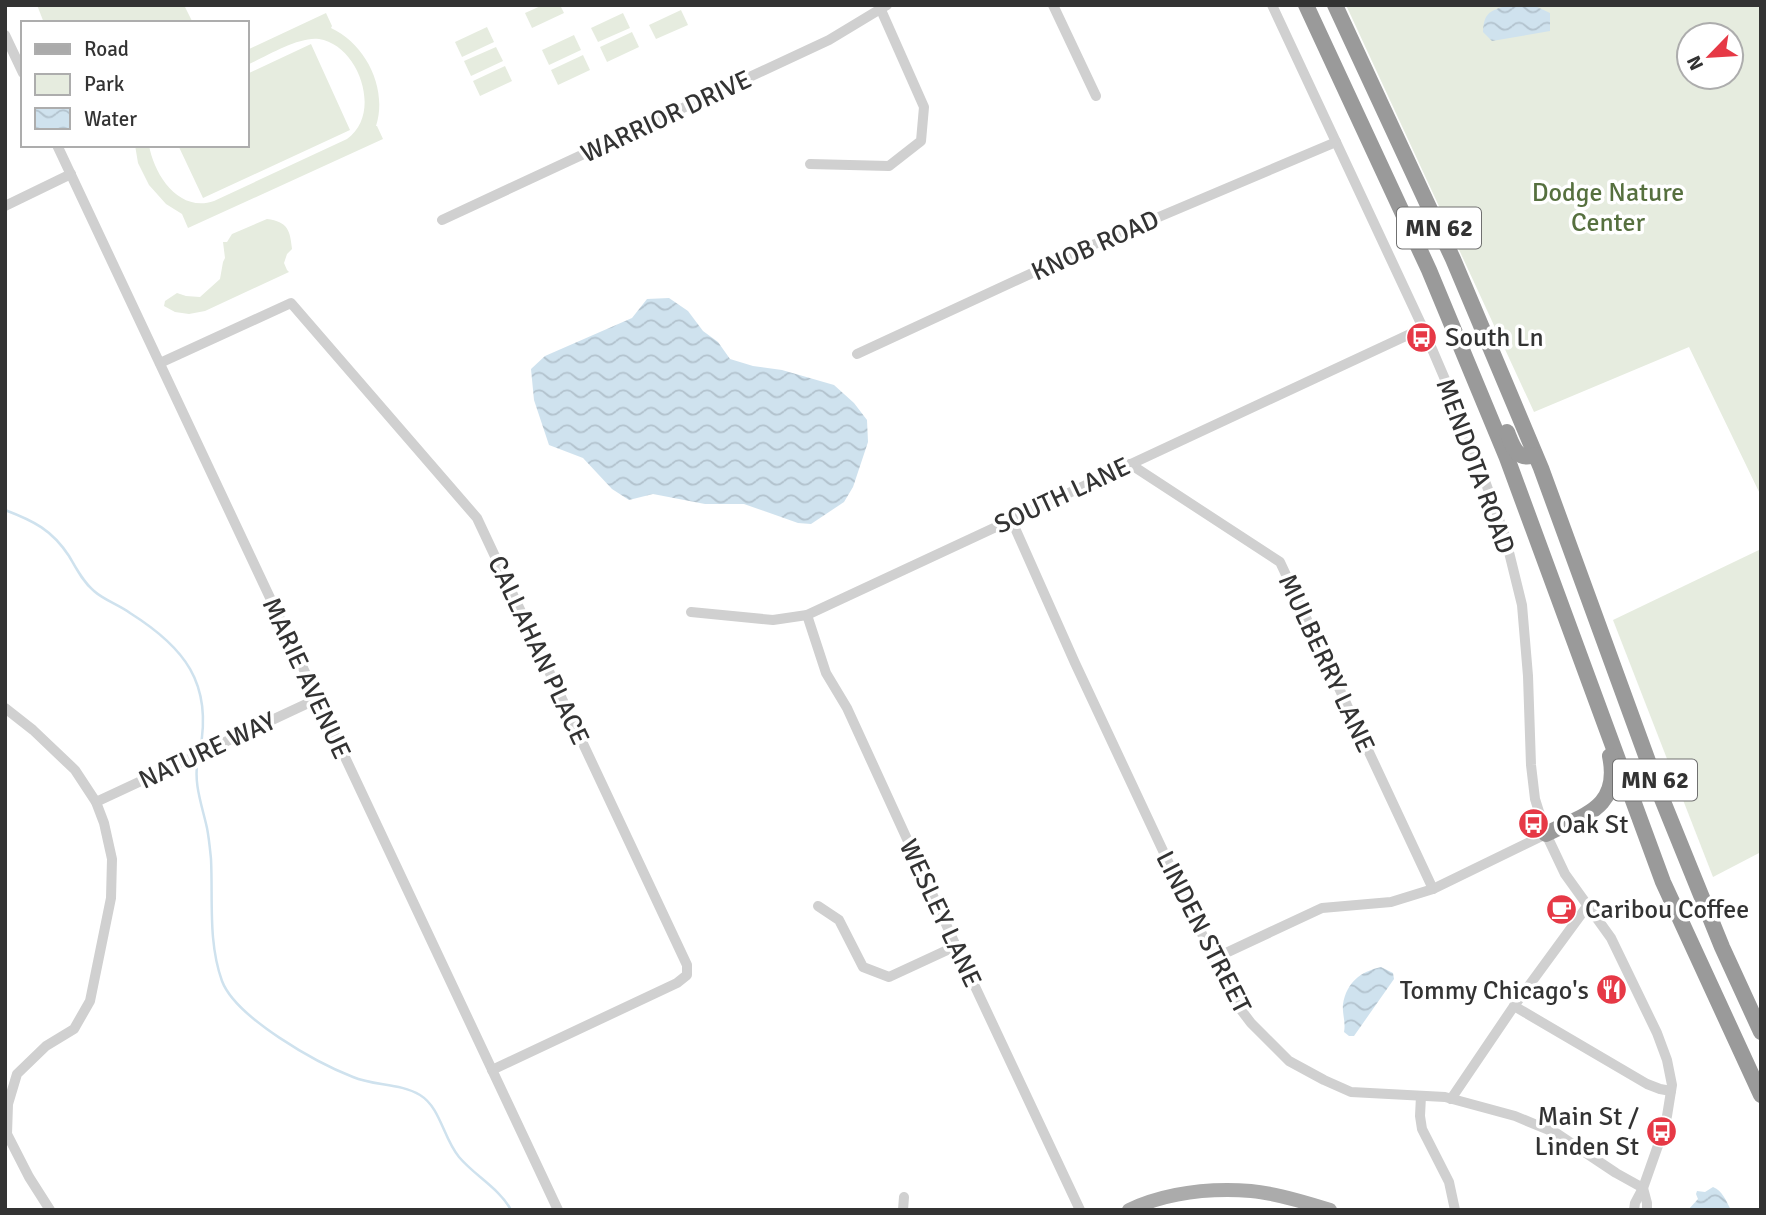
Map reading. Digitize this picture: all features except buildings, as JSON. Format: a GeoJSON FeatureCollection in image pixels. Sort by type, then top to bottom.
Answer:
{"type":"FeatureCollection","features":[{"type":"Feature","properties":{"kind":"highway","name":"MN 62"},"geometry":{"type":"LineString","coordinates":[[1306,5],[1452,325],[1507,458],[1663,882],[1761,1095]]}},
{"type":"Feature","properties":{"kind":"highway","name":"MN 62"},"geometry":{"type":"LineString","coordinates":[[1335,5],[1453,259],[1535,454],[1660,794],[1721,946],[1761,1032]]}},
{"type":"Feature","properties":{"kind":"highway"},"geometry":{"type":"LineString","coordinates":[[1452,325],[1498,408],[1513,447],[1525,457],[1535,454]]}},
{"type":"Feature","properties":{"kind":"highway"},"geometry":{"type":"LineString","coordinates":[[1546,834],[1591,813],[1611,787],[1613,772],[1603,720]]}},
{"type":"Feature","properties":{"kind":"main road"},"geometry":{"type":"LineString","coordinates":[[1129,1210],[1143,1203],[1199,1191],[1253,1191],[1330,1210]]}},
{"type":"Feature","properties":{"kind":"street"},"geometry":{"type":"LineString","coordinates":[[1053,5],[1096,96]]}},
{"type":"Feature","properties":{"kind":"street","name":"MENDOTA ROAD"},"geometry":{"type":"LineString","coordinates":[[1272,5],[1423,327],[1465,426],[1505,536],[1521,605],[1535,799],[1546,834],[1565,874],[1611,938],[1657,1033],[1667,1060],[1671,1091]]}},
{"type":"Feature","properties":{"kind":"street"},"geometry":{"type":"LineString","coordinates":[[810,164],[889,166],[922,141],[924,107],[884,8]]}},
{"type":"Feature","properties":{"kind":"street","name":"WARRIOR DRIVE"},"geometry":{"type":"LineString","coordinates":[[442,220],[829,40],[884,8]]}},
{"type":"Feature","properties":{"kind":"street"},"geometry":{"type":"LineString","coordinates":[[5,35],[21,69]]}},
{"type":"Feature","properties":{"kind":"street","name":"KNOB ROAD"},"geometry":{"type":"LineString","coordinates":[[857,354],[1095,244],[1336,142]]}},
{"type":"Feature","properties":{"kind":"street","name":"MARIE AVENUE"},"geometry":{"type":"LineString","coordinates":[[58,147],[558,1210]]}},
{"type":"Feature","properties":{"kind":"street"},"geometry":{"type":"LineString","coordinates":[[5,206],[71,174]]}},
{"type":"Feature","properties":{"kind":"street","name":"CALLAHAN PLACE"},"geometry":{"type":"LineString","coordinates":[[160,363],[291,303],[477,518],[687,965],[687,975],[677,983],[492,1070]]}},
{"type":"Feature","properties":{"kind":"street","name":"SOUTH LANE"},"geometry":{"type":"LineString","coordinates":[[691,612],[773,620],[807,615],[1423,327]]}},
{"type":"Feature","properties":{"kind":"street","name":"MULBERRY LANE"},"geometry":{"type":"LineString","coordinates":[[1130,464],[1280,562],[1433,888]]}},
{"type":"Feature","properties":{"kind":"street","name":"LINDEN STREET"},"geometry":{"type":"LineString","coordinates":[[1011,519],[1213,959],[1232,998],[1251,1023],[1289,1061],[1351,1092],[1451,1099],[1515,1115],[1556,1133],[1643,1188]]}},
{"type":"Feature","properties":{"kind":"street","name":"WESLEY LANE"},"geometry":{"type":"LineString","coordinates":[[807,615],[826,673],[847,708],[1080,1210]]}},
{"type":"Feature","properties":{"kind":"street","name":"NATURE WAY"},"geometry":{"type":"LineString","coordinates":[[96,802],[317,699]]}},
{"type":"Feature","properties":{"kind":"street"},"geometry":{"type":"LineString","coordinates":[[5,708],[75,770],[96,802],[112,859],[111,898],[90,1001],[74,1029],[46,1046],[18,1074],[8,1104],[7,1134],[50,1210]]}},
{"type":"Feature","properties":{"kind":"street"},"geometry":{"type":"LineString","coordinates":[[1213,959],[1322,908],[1391,902],[1433,888],[1546,834]]}},
{"type":"Feature","properties":{"kind":"street"},"geometry":{"type":"LineString","coordinates":[[1451,1099],[1514,1006],[1588,905]]}},
{"type":"Feature","properties":{"kind":"street"},"geometry":{"type":"LineString","coordinates":[[818,906],[839,920],[863,967],[889,977],[956,946]]}},
{"type":"Feature","properties":{"kind":"street"},"geometry":{"type":"LineString","coordinates":[[1514,1006],[1647,1084],[1671,1091],[1662,1133],[1634,1210]]}},
{"type":"Feature","properties":{"kind":"street"},"geometry":{"type":"LineString","coordinates":[[1421,1096],[1422,1129],[1449,1182],[1455,1210]]}},
{"type":"Feature","properties":{"kind":"street"},"geometry":{"type":"LineString","coordinates":[[1643,1188],[1647,1210]]}},
{"type":"Feature","properties":{"kind":"street"},"geometry":{"type":"LineString","coordinates":[[903,1210],[904,1198]]}},
{"type":"Feature","properties":{"kind":"green space"},"geometry":{"type":"Polygon","coordinates":[[[37,5],[184,5],[192,21],[43,21],[37,5]]]}},
{"type":"Feature","properties":{"kind":"green space"},"geometry":{"type":"Polygon","coordinates":[[[543,5],[560,5],[564,13],[532,28],[525,13],[543,5]]]}},
{"type":"Feature","properties":{"kind":"green space","name":"Dodge Nature Center"},"geometry":{"type":"Polygon","coordinates":[[[1346,5],[1761,5],[1761,496],[1689,347],[1534,412],[1346,5]]]}},
{"type":"Feature","properties":{"kind":"green space"},"geometry":{"type":"Polygon","coordinates":[[[681,10],[688,25],[656,39],[649,25],[681,10]]]}},
{"type":"Feature","properties":{"kind":"green space"},"geometry":{"type":"Polygon","coordinates":[[[326,13],[331,28],[354,45],[371,69],[379,97],[376,126],[383,139],[188,228],[182,214],[166,204],[149,185],[138,163],[135,147],[150,147],[156,168],[170,189],[190,202],[201,203],[214,201],[347,139],[358,128],[363,114],[365,98],[362,82],[355,67],[333,44],[319,39],[302,41],[248,65],[248,50],[326,13]]]}},
{"type":"Feature","properties":{"kind":"green space"},"geometry":{"type":"Polygon","coordinates":[[[623,13],[630,28],[598,42],[591,28],[623,13]]]}},
{"type":"Feature","properties":{"kind":"green space"},"geometry":{"type":"Polygon","coordinates":[[[487,27],[494,42],[462,57],[455,42],[487,27]]]}},
{"type":"Feature","properties":{"kind":"green space"},"geometry":{"type":"Polygon","coordinates":[[[632,32],[639,47],[607,62],[600,47],[632,32]]]}},
{"type":"Feature","properties":{"kind":"green space"},"geometry":{"type":"Polygon","coordinates":[[[574,35],[581,50],[549,65],[542,50],[574,35]]]}},
{"type":"Feature","properties":{"kind":"green space"},"geometry":{"type":"Polygon","coordinates":[[[311,44],[350,130],[203,198],[179,147],[248,147],[248,74],[311,44]]]}},
{"type":"Feature","properties":{"kind":"green space"},"geometry":{"type":"Polygon","coordinates":[[[496,47],[503,61],[471,76],[464,61],[496,47]]]}},
{"type":"Feature","properties":{"kind":"green space"},"geometry":{"type":"Polygon","coordinates":[[[583,55],[590,70],[558,85],[551,70],[583,55]]]}},
{"type":"Feature","properties":{"kind":"green space"},"geometry":{"type":"Polygon","coordinates":[[[505,66],[512,81],[480,96],[473,81],[505,66]]]}},
{"type":"Feature","properties":{"kind":"green space"},"geometry":{"type":"Polygon","coordinates":[[[267,219],[279,222],[289,232],[292,249],[284,263],[289,272],[205,311],[189,314],[175,312],[164,306],[165,301],[177,293],[200,297],[220,279],[225,258],[223,242],[227,242],[232,234],[267,219]]]}},
{"type":"Feature","properties":{"kind":"green space"},"geometry":{"type":"Polygon","coordinates":[[[1761,549],[1761,852],[1713,877],[1613,620],[1761,549]]]}},
{"type":"Feature","properties":{"kind":"water"},"geometry":{"type":"Polygon","coordinates":[[[1508,5],[1533,5],[1550,13],[1550,31],[1492,41],[1483,32],[1485,20],[1492,11],[1508,5]]]}},
{"type":"Feature","properties":{"kind":"water"},"geometry":{"type":"Polygon","coordinates":[[[669,298],[688,311],[703,331],[718,342],[730,359],[834,385],[854,403],[867,420],[868,442],[853,487],[844,502],[811,524],[798,523],[744,504],[705,504],[653,494],[629,500],[612,489],[583,458],[549,445],[534,400],[531,369],[545,356],[632,318],[647,299],[669,298]]]}},
{"type":"Feature","properties":{"kind":"water"},"geometry":{"type":"Polygon","coordinates":[[[1381,967],[1393,973],[1394,979],[1354,1036],[1349,1036],[1344,1032],[1345,996],[1356,979],[1381,967]]]}},
{"type":"Feature","properties":{"kind":"water"},"geometry":{"type":"Polygon","coordinates":[[[1713,1187],[1722,1194],[1731,1210],[1688,1210],[1698,1199],[1697,1191],[1705,1192],[1713,1187]]]}},
{"type":"Feature","properties":{"kind":"waterway"},"geometry":{"type":"LineString","coordinates":[[5,510],[49,533],[63,547],[90,587],[149,626],[179,654],[198,686],[203,726],[200,750]]}},
{"type":"Feature","properties":{"kind":"waterway"},"geometry":{"type":"LineString","coordinates":[[198,759],[197,785],[211,859],[215,951],[222,981],[230,995],[260,1024],[319,1061],[361,1080],[404,1088],[420,1095],[433,1107],[459,1157],[500,1195],[511,1210]]}},
{"type":"Feature","properties":{"kind":"place","name":"South Ln"},"geometry":{"type":"Point","coordinates":[1422,337]}},
{"type":"Feature","properties":{"kind":"place","name":"Oak St"},"geometry":{"type":"Point","coordinates":[1533,824]}},
{"type":"Feature","properties":{"kind":"place","name":"Caribou Coffee"},"geometry":{"type":"Point","coordinates":[1562,909]}},
{"type":"Feature","properties":{"kind":"place","name":"Tommy Chicago's"},"geometry":{"type":"Point","coordinates":[1612,990]}},
{"type":"Feature","properties":{"kind":"place","name":"Main St / Linden St"},"geometry":{"type":"Point","coordinates":[1662,1131]}}]}
